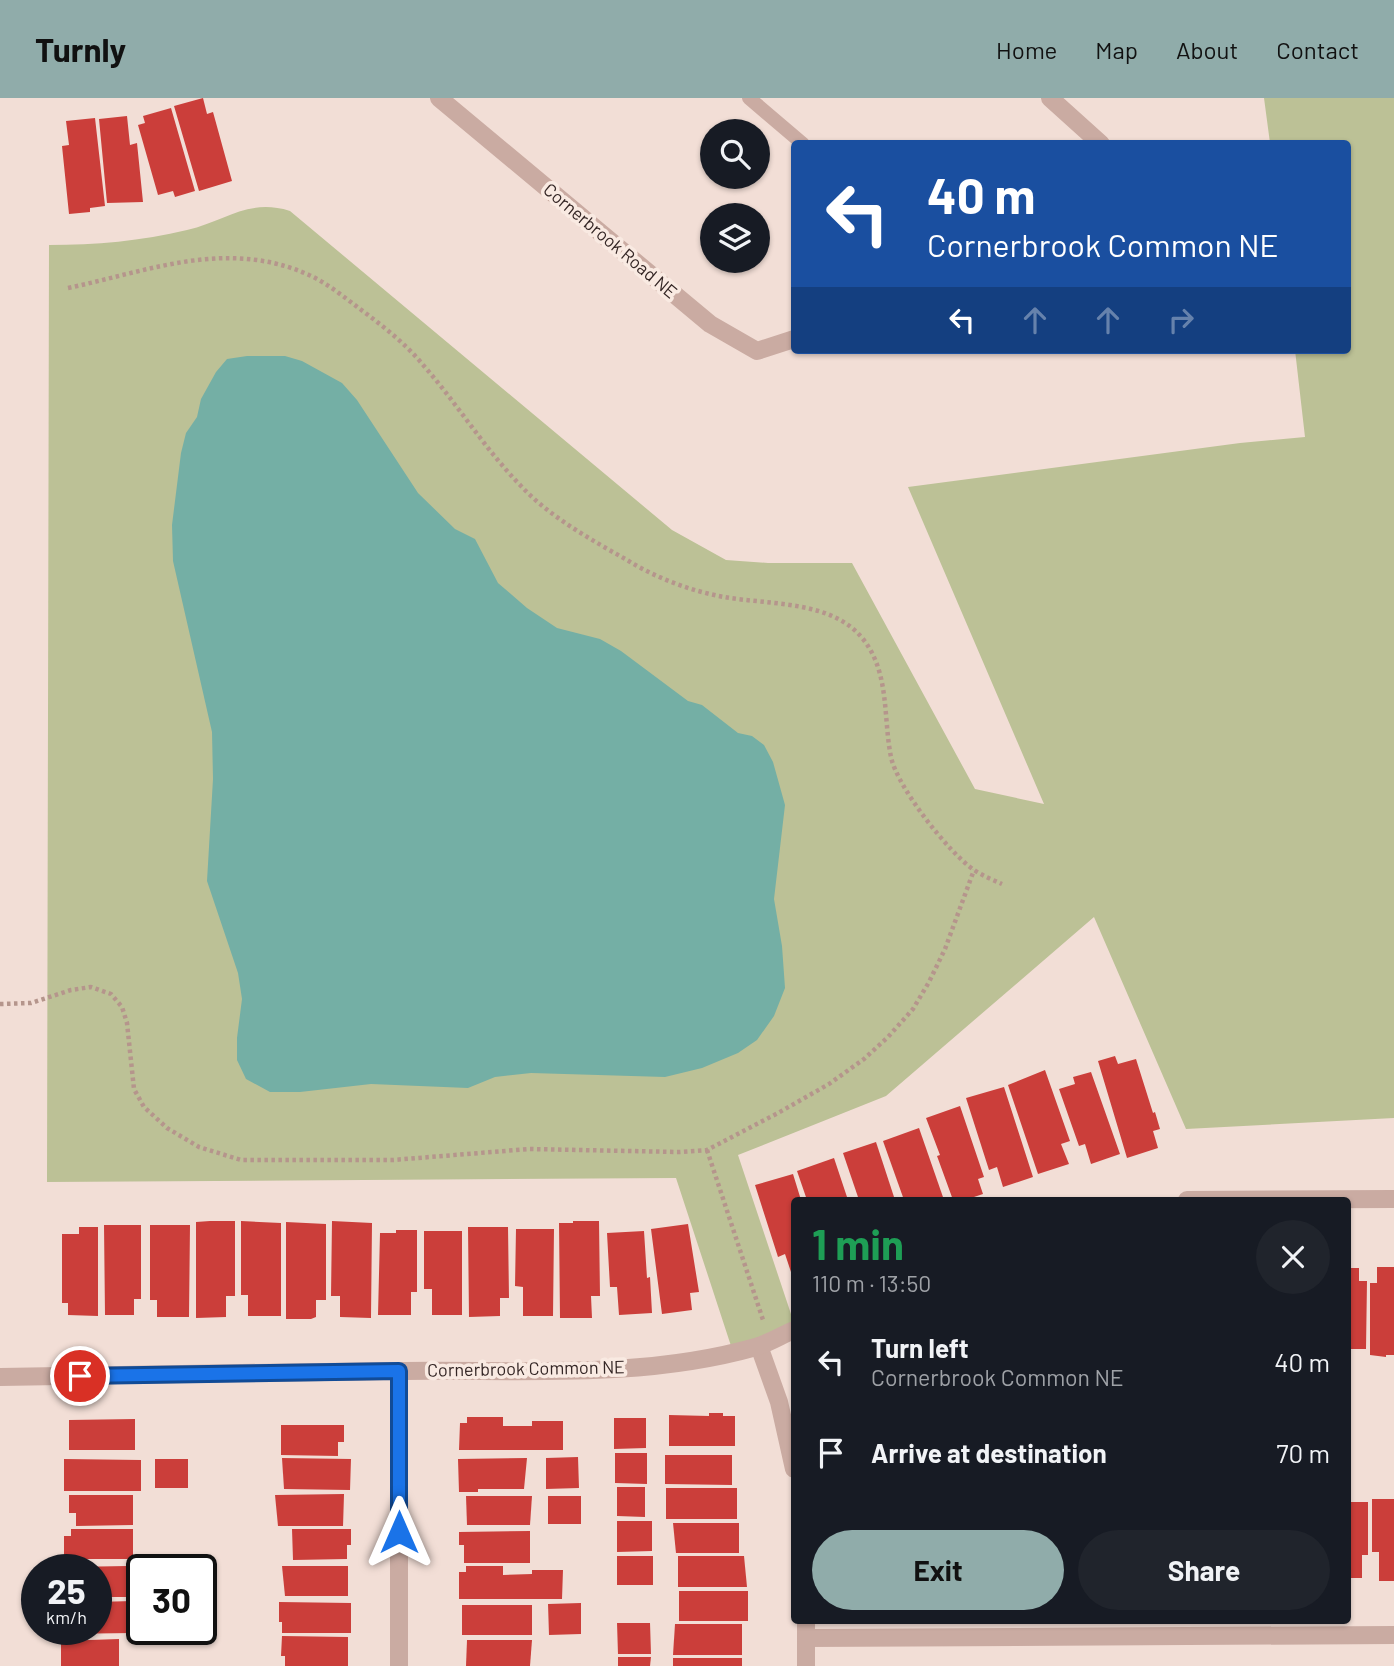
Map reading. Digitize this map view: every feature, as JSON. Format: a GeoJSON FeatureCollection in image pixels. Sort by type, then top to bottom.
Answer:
{"type":"FeatureCollection","features":[{"type":"Feature","properties":{"kind":"street","name":"Cornerbrook Road NE"},"geometry":{"type":"LineString","coordinates":[[439,98],[710,324],[757,351],[791,340]]}},
{"type":"Feature","properties":{"kind":"street"},"geometry":{"type":"LineString","coordinates":[[1050,98],[1097,140]]}},
{"type":"Feature","properties":{"kind":"street"},"geometry":{"type":"LineString","coordinates":[[1351,1199],[1394,1199]]}},
{"type":"Feature","properties":{"kind":"street","name":"Cornerbrook Common NE"},"geometry":{"type":"LineString","coordinates":[[0,1377],[621,1369],[683,1362],[765,1343],[791,1331]]}},
{"type":"Feature","properties":{"kind":"street"},"geometry":{"type":"LineString","coordinates":[[765,1343],[791,1456]]}},
{"type":"Feature","properties":{"kind":"street"},"geometry":{"type":"LineString","coordinates":[[399,1371],[399,1666]]}},
{"type":"Feature","properties":{"kind":"street"},"geometry":{"type":"LineString","coordinates":[[806,1666],[806,1629],[1394,1635]]}},
{"type":"Feature","properties":{"kind":"lane"},"geometry":{"type":"LineString","coordinates":[[749,98],[798,140]]}},
{"type":"Feature","properties":{"kind":"path"},"geometry":{"type":"LineString","coordinates":[[68,288],[109,280],[166,263],[223,257],[281,265],[310,275],[345,297],[391,332],[422,363],[522,488],[576,530],[631,563],[686,588],[723,597],[823,613],[844,623],[862,638],[877,663],[883,686],[891,760],[901,780],[914,802],[954,853],[974,870],[1002,884]]}},
{"type":"Feature","properties":{"kind":"path"},"geometry":{"type":"LineString","coordinates":[[0,1004],[31,1003],[71,990],[91,987],[111,994],[121,1007],[127,1023],[134,1089],[144,1107],[167,1128],[199,1147],[242,1160],[393,1160],[529,1149],[679,1152],[707,1150],[829,1084],[864,1059],[888,1037],[912,1009],[929,982],[945,949],[974,870]]}},
{"type":"Feature","properties":{"kind":"path"},"geometry":{"type":"LineString","coordinates":[[707,1150],[765,1343]]}},
{"type":"Feature","properties":{"kind":"green space"},"geometry":{"type":"Polygon","coordinates":[[[1264,98],[1394,98],[1394,1118],[1186,1129],[1094,917],[886,1096],[738,1155],[791,1314],[791,1324],[733,1352],[676,1178],[47,1182],[49,245],[153,237],[187,230],[237,212],[262,207],[290,211],[672,530],[726,560],[852,563],[975,789],[1044,804],[908,487],[1240,443],[1305,437],[1295,354],[1351,354],[1351,140],[1270,140],[1264,98]]]}},
{"type":"Feature","properties":{"kind":"water"},"geometry":{"type":"Polygon","coordinates":[[[285,356],[302,361],[342,383],[357,400],[418,493],[455,529],[475,539],[498,583],[527,608],[557,628],[600,639],[621,651],[688,701],[702,705],[738,733],[752,736],[764,745],[773,762],[785,805],[774,899],[782,946],[785,988],[774,1016],[757,1040],[738,1053],[702,1068],[665,1077],[531,1073],[495,1077],[468,1088],[371,1084],[300,1092],[270,1092],[246,1079],[237,1060],[242,999],[238,973],[207,881],[213,779],[212,732],[173,561],[172,525],[181,453],[186,433],[197,417],[201,399],[216,372],[227,359],[285,356]]]}},
{"type":"Feature","properties":{"kind":"building"},"geometry":{"type":"Polygon","coordinates":[[[203,98],[207,114],[213,112],[232,181],[199,191],[174,106],[203,98]]]}},
{"type":"Feature","properties":{"kind":"building"},"geometry":{"type":"Polygon","coordinates":[[[171,108],[195,191],[175,197],[173,191],[158,195],[138,125],[145,123],[143,116],[171,108]]]}},
{"type":"Feature","properties":{"kind":"building"},"geometry":{"type":"Polygon","coordinates":[[[127,116],[130,145],[137,143],[143,202],[107,203],[99,119],[127,116]]]}},
{"type":"Feature","properties":{"kind":"building"},"geometry":{"type":"Polygon","coordinates":[[[95,118],[105,206],[90,208],[90,212],[69,214],[62,146],[69,145],[66,121],[95,118]]]}},
{"type":"Feature","properties":{"kind":"building"},"geometry":{"type":"Polygon","coordinates":[[[1115,1056],[1118,1064],[1136,1059],[1160,1129],[1153,1131],[1158,1148],[1127,1158],[1098,1061],[1115,1056]]]}},
{"type":"Feature","properties":{"kind":"building"},"geometry":{"type":"Polygon","coordinates":[[[1045,1070],[1070,1141],[1061,1144],[1069,1164],[1038,1174],[1008,1085],[1045,1070]]]}},
{"type":"Feature","properties":{"kind":"building"},"geometry":{"type":"Polygon","coordinates":[[[1091,1072],[1120,1154],[1091,1164],[1085,1144],[1079,1146],[1059,1089],[1075,1084],[1073,1077],[1091,1072]]]}},
{"type":"Feature","properties":{"kind":"building"},"geometry":{"type":"Polygon","coordinates":[[[1004,1087],[1033,1177],[1003,1187],[997,1167],[989,1170],[966,1098],[1004,1087]]]}},
{"type":"Feature","properties":{"kind":"building"},"geometry":{"type":"Polygon","coordinates":[[[960,1106],[984,1177],[978,1179],[983,1194],[974,1197],[952,1197],[926,1118],[960,1106]]]}},
{"type":"Feature","properties":{"kind":"building"},"geometry":{"type":"Polygon","coordinates":[[[919,1128],[943,1197],[903,1197],[883,1141],[919,1128]]]}},
{"type":"Feature","properties":{"kind":"building"},"geometry":{"type":"Polygon","coordinates":[[[876,1142],[894,1197],[858,1197],[843,1153],[876,1142]]]}},
{"type":"Feature","properties":{"kind":"building"},"geometry":{"type":"Polygon","coordinates":[[[834,1158],[847,1197],[806,1197],[797,1171],[834,1158]]]}},
{"type":"Feature","properties":{"kind":"building"},"geometry":{"type":"Polygon","coordinates":[[[793,1174],[800,1197],[791,1197],[791,1272],[785,1254],[778,1257],[755,1185],[793,1174]]]}},
{"type":"Feature","properties":{"kind":"building"},"geometry":{"type":"Polygon","coordinates":[[[235,1221],[235,1296],[226,1296],[226,1317],[196,1318],[196,1222],[235,1221]]]}},
{"type":"Feature","properties":{"kind":"building"},"geometry":{"type":"Polygon","coordinates":[[[241,1221],[281,1223],[281,1316],[248,1316],[248,1295],[241,1295],[241,1221]]]}},
{"type":"Feature","properties":{"kind":"building"},"geometry":{"type":"Polygon","coordinates":[[[332,1221],[372,1223],[371,1318],[340,1317],[340,1296],[331,1296],[332,1221]]]}},
{"type":"Feature","properties":{"kind":"building"},"geometry":{"type":"Polygon","coordinates":[[[599,1221],[600,1296],[591,1296],[592,1318],[560,1318],[559,1223],[599,1221]]]}},
{"type":"Feature","properties":{"kind":"building"},"geometry":{"type":"Polygon","coordinates":[[[286,1222],[326,1224],[326,1300],[316,1300],[316,1317],[311,1319],[286,1319],[286,1222]]]}},
{"type":"Feature","properties":{"kind":"building"},"geometry":{"type":"Polygon","coordinates":[[[688,1224],[699,1292],[690,1293],[692,1310],[662,1314],[651,1229],[688,1224]]]}},
{"type":"Feature","properties":{"kind":"building"},"geometry":{"type":"Polygon","coordinates":[[[104,1225],[141,1225],[141,1299],[134,1299],[134,1315],[105,1315],[104,1225]]]}},
{"type":"Feature","properties":{"kind":"building"},"geometry":{"type":"Polygon","coordinates":[[[150,1225],[190,1225],[189,1317],[157,1317],[157,1300],[150,1300],[150,1225]]]}},
{"type":"Feature","properties":{"kind":"building"},"geometry":{"type":"Polygon","coordinates":[[[79,1227],[98,1227],[98,1316],[68,1315],[68,1303],[62,1303],[62,1234],[79,1234],[79,1227]]]}},
{"type":"Feature","properties":{"kind":"building"},"geometry":{"type":"Polygon","coordinates":[[[468,1227],[508,1227],[509,1298],[500,1298],[500,1316],[469,1317],[468,1227]]]}},
{"type":"Feature","properties":{"kind":"building"},"geometry":{"type":"Polygon","coordinates":[[[516,1229],[554,1229],[553,1316],[523,1316],[523,1287],[515,1286],[516,1229]]]}},
{"type":"Feature","properties":{"kind":"building"},"geometry":{"type":"Polygon","coordinates":[[[396,1230],[417,1230],[417,1292],[411,1292],[411,1315],[378,1315],[380,1233],[396,1233],[396,1230]]]}},
{"type":"Feature","properties":{"kind":"building"},"geometry":{"type":"Polygon","coordinates":[[[424,1231],[462,1231],[462,1315],[432,1315],[432,1289],[424,1289],[424,1231]]]}},
{"type":"Feature","properties":{"kind":"building"},"geometry":{"type":"Polygon","coordinates":[[[644,1231],[652,1313],[619,1315],[617,1287],[610,1287],[607,1233],[644,1231]]]}},
{"type":"Feature","properties":{"kind":"building"},"geometry":{"type":"Polygon","coordinates":[[[1377,1267],[1394,1267],[1394,1355],[1386,1357],[1370,1355],[1370,1283],[1377,1283],[1377,1267]]]}},
{"type":"Feature","properties":{"kind":"building"},"geometry":{"type":"Polygon","coordinates":[[[1351,1268],[1359,1268],[1359,1281],[1367,1281],[1366,1349],[1351,1349],[1351,1268]]]}},
{"type":"Feature","properties":{"kind":"building"},"geometry":{"type":"Polygon","coordinates":[[[709,1413],[735,1416],[735,1446],[669,1446],[669,1415],[709,1416],[709,1413]]]}},
{"type":"Feature","properties":{"kind":"building"},"geometry":{"type":"Polygon","coordinates":[[[467,1417],[503,1417],[503,1426],[532,1426],[532,1421],[563,1421],[563,1450],[459,1450],[460,1423],[467,1423],[467,1417]]]}},
{"type":"Feature","properties":{"kind":"building"},"geometry":{"type":"Polygon","coordinates":[[[614,1418],[646,1418],[646,1448],[614,1449],[614,1418]]]}},
{"type":"Feature","properties":{"kind":"building"},"geometry":{"type":"Polygon","coordinates":[[[135,1419],[135,1450],[69,1450],[69,1420],[135,1419]]]}},
{"type":"Feature","properties":{"kind":"building"},"geometry":{"type":"Polygon","coordinates":[[[281,1425],[344,1425],[344,1442],[338,1442],[338,1456],[281,1455],[281,1425]]]}},
{"type":"Feature","properties":{"kind":"building"},"geometry":{"type":"Polygon","coordinates":[[[615,1453],[647,1453],[647,1484],[615,1483],[615,1453]]]}},
{"type":"Feature","properties":{"kind":"building"},"geometry":{"type":"Polygon","coordinates":[[[665,1455],[732,1455],[732,1485],[665,1484],[665,1455]]]}},
{"type":"Feature","properties":{"kind":"building"},"geometry":{"type":"Polygon","coordinates":[[[578,1457],[579,1488],[546,1489],[546,1458],[578,1457]]]}},
{"type":"Feature","properties":{"kind":"building"},"geometry":{"type":"Polygon","coordinates":[[[282,1458],[351,1459],[350,1490],[284,1489],[282,1458]]]}},
{"type":"Feature","properties":{"kind":"building"},"geometry":{"type":"Polygon","coordinates":[[[527,1458],[524,1489],[478,1489],[478,1492],[459,1492],[458,1459],[527,1458]]]}},
{"type":"Feature","properties":{"kind":"building"},"geometry":{"type":"Polygon","coordinates":[[[64,1459],[141,1460],[141,1491],[64,1491],[64,1459]]]}},
{"type":"Feature","properties":{"kind":"building"},"geometry":{"type":"Polygon","coordinates":[[[155,1459],[188,1459],[188,1488],[155,1488],[155,1459]]]}},
{"type":"Feature","properties":{"kind":"building"},"geometry":{"type":"Polygon","coordinates":[[[617,1487],[645,1487],[645,1517],[617,1516],[617,1487]]]}},
{"type":"Feature","properties":{"kind":"building"},"geometry":{"type":"Polygon","coordinates":[[[666,1488],[737,1488],[737,1519],[666,1519],[666,1488]]]}},
{"type":"Feature","properties":{"kind":"building"},"geometry":{"type":"Polygon","coordinates":[[[344,1494],[343,1526],[278,1526],[275,1495],[344,1494]]]}},
{"type":"Feature","properties":{"kind":"building"},"geometry":{"type":"Polygon","coordinates":[[[69,1495],[133,1495],[133,1525],[76,1526],[76,1513],[69,1513],[69,1495]]]}},
{"type":"Feature","properties":{"kind":"building"},"geometry":{"type":"Polygon","coordinates":[[[466,1496],[532,1496],[530,1525],[467,1525],[466,1496]]]}},
{"type":"Feature","properties":{"kind":"building"},"geometry":{"type":"Polygon","coordinates":[[[548,1496],[581,1496],[581,1524],[548,1524],[548,1496]]]}},
{"type":"Feature","properties":{"kind":"building"},"geometry":{"type":"Polygon","coordinates":[[[1372,1499],[1394,1499],[1394,1581],[1379,1581],[1379,1552],[1372,1552],[1372,1499]]]}},
{"type":"Feature","properties":{"kind":"building"},"geometry":{"type":"Polygon","coordinates":[[[1351,1502],[1368,1502],[1368,1555],[1362,1555],[1362,1578],[1351,1578],[1351,1502]]]}},
{"type":"Feature","properties":{"kind":"building"},"geometry":{"type":"Polygon","coordinates":[[[617,1521],[652,1521],[652,1551],[617,1552],[617,1521]]]}},
{"type":"Feature","properties":{"kind":"building"},"geometry":{"type":"Polygon","coordinates":[[[673,1523],[739,1523],[739,1553],[676,1553],[673,1523]]]}},
{"type":"Feature","properties":{"kind":"building"},"geometry":{"type":"Polygon","coordinates":[[[71,1529],[133,1529],[133,1554],[126,1554],[126,1559],[112,1559],[112,1554],[64,1554],[64,1536],[71,1536],[71,1529]]]}},
{"type":"Feature","properties":{"kind":"building"},"geometry":{"type":"Polygon","coordinates":[[[292,1529],[351,1529],[351,1545],[347,1545],[347,1559],[293,1560],[292,1529]]]}},
{"type":"Feature","properties":{"kind":"building"},"geometry":{"type":"Polygon","coordinates":[[[530,1531],[530,1563],[464,1563],[464,1545],[459,1545],[459,1532],[530,1531]]]}},
{"type":"Feature","properties":{"kind":"building"},"geometry":{"type":"Polygon","coordinates":[[[617,1556],[653,1556],[653,1585],[617,1585],[617,1556]]]}},
{"type":"Feature","properties":{"kind":"building"},"geometry":{"type":"Polygon","coordinates":[[[678,1556],[744,1556],[747,1587],[678,1587],[678,1556]]]}},
{"type":"Feature","properties":{"kind":"building"},"geometry":{"type":"Polygon","coordinates":[[[112,1566],[126,1566],[126,1597],[112,1597],[112,1566]]]}},
{"type":"Feature","properties":{"kind":"building"},"geometry":{"type":"Polygon","coordinates":[[[282,1566],[348,1566],[348,1596],[285,1596],[282,1566]]]}},
{"type":"Feature","properties":{"kind":"building"},"geometry":{"type":"Polygon","coordinates":[[[466,1566],[503,1566],[503,1575],[532,1574],[532,1570],[563,1570],[562,1599],[459,1599],[459,1572],[466,1572],[466,1566]]]}},
{"type":"Feature","properties":{"kind":"building"},"geometry":{"type":"Polygon","coordinates":[[[679,1591],[748,1591],[748,1621],[679,1621],[679,1591]]]}},
{"type":"Feature","properties":{"kind":"building"},"geometry":{"type":"Polygon","coordinates":[[[126,1601],[126,1633],[112,1633],[112,1602],[126,1601]]]}},
{"type":"Feature","properties":{"kind":"building"},"geometry":{"type":"Polygon","coordinates":[[[279,1602],[351,1603],[351,1633],[282,1633],[279,1602]]]}},
{"type":"Feature","properties":{"kind":"building"},"geometry":{"type":"Polygon","coordinates":[[[581,1603],[581,1634],[549,1635],[548,1604],[581,1603]]]}},
{"type":"Feature","properties":{"kind":"building"},"geometry":{"type":"Polygon","coordinates":[[[462,1605],[532,1605],[532,1635],[462,1635],[462,1605]]]}},
{"type":"Feature","properties":{"kind":"building"},"geometry":{"type":"Polygon","coordinates":[[[617,1623],[650,1623],[651,1654],[618,1654],[617,1623]]]}},
{"type":"Feature","properties":{"kind":"building"},"geometry":{"type":"Polygon","coordinates":[[[675,1624],[742,1624],[742,1655],[673,1655],[675,1624]]]}},
{"type":"Feature","properties":{"kind":"building"},"geometry":{"type":"Polygon","coordinates":[[[282,1636],[348,1637],[348,1666],[285,1666],[285,1656],[281,1656],[282,1636]]]}},
{"type":"Feature","properties":{"kind":"building"},"geometry":{"type":"Polygon","coordinates":[[[112,1639],[119,1639],[119,1666],[61,1666],[61,1645],[112,1645],[112,1639]]]}},
{"type":"Feature","properties":{"kind":"building"},"geometry":{"type":"Polygon","coordinates":[[[467,1640],[532,1640],[530,1666],[466,1666],[467,1640]]]}},
{"type":"Feature","properties":{"kind":"building"},"geometry":{"type":"Polygon","coordinates":[[[618,1657],[651,1657],[650,1666],[618,1666],[618,1657]]]}},
{"type":"Feature","properties":{"kind":"building"},"geometry":{"type":"Polygon","coordinates":[[[673,1658],[742,1658],[742,1666],[673,1666],[673,1658]]]}},
{"type":"Feature","properties":{"kind":"route"},"geometry":{"type":"LineString","coordinates":[[80,1376],[399,1371],[399,1532]]}}]}
